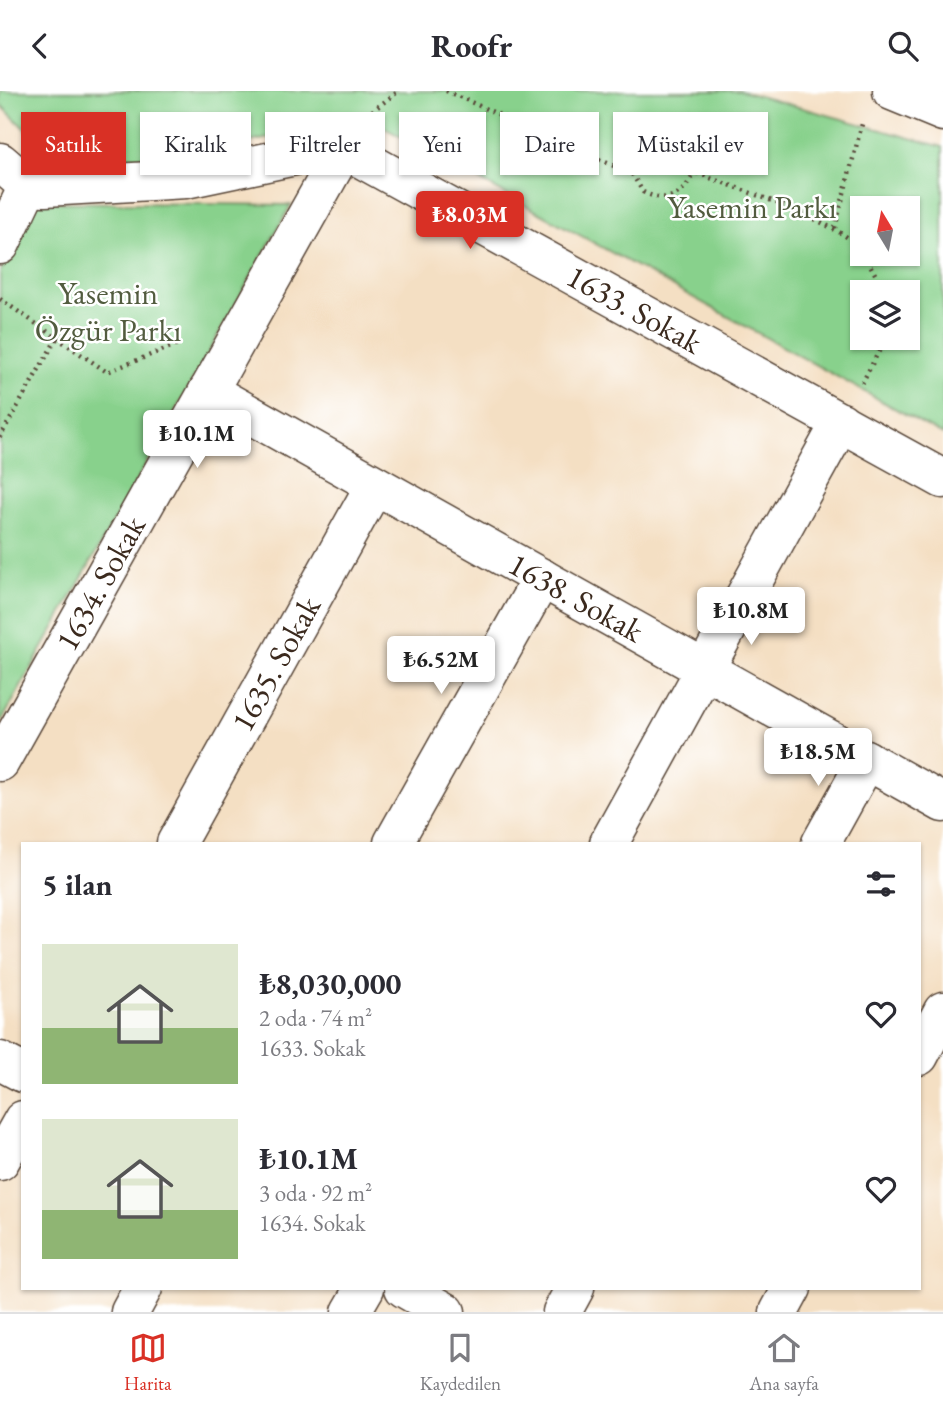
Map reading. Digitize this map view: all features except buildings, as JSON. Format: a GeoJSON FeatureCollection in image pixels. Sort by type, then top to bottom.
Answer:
{"type":"FeatureCollection","features":[{"type":"Feature","properties":{"kind":"street"},"geometry":{"type":"LineString","coordinates":[[892,91],[943,112]]}},
{"type":"Feature","properties":{"kind":"street"},"geometry":{"type":"LineString","coordinates":[[0,245],[14,174],[187,179],[265,163]]}},
{"type":"Feature","properties":{"kind":"street","name":"1633. Sokak"},"geometry":{"type":"LineString","coordinates":[[385,172],[943,479]]}},
{"type":"Feature","properties":{"kind":"street","name":"1634. Sokak"},"geometry":{"type":"LineString","coordinates":[[0,762],[329,175]]}},
{"type":"Feature","properties":{"kind":"street","name":"1638. Sokak"},"geometry":{"type":"LineString","coordinates":[[208,391],[943,803]]}},
{"type":"Feature","properties":{"kind":"street"},"geometry":{"type":"LineString","coordinates":[[610,842],[841,422]]}},
{"type":"Feature","properties":{"kind":"street","name":"1635. Sokak"},"geometry":{"type":"LineString","coordinates":[[177,842],[375,485]]}},
{"type":"Feature","properties":{"kind":"street"},"geometry":{"type":"LineString","coordinates":[[394,842],[542,578]]}},
{"type":"Feature","properties":{"kind":"street"},"geometry":{"type":"LineString","coordinates":[[822,842],[867,760]]}},
{"type":"Feature","properties":{"kind":"street"},"geometry":{"type":"LineString","coordinates":[[921,1052],[943,1011]]}},
{"type":"Feature","properties":{"kind":"street"},"geometry":{"type":"LineString","coordinates":[[0,1061],[21,1072]]}},
{"type":"Feature","properties":{"kind":"street"},"geometry":{"type":"LineString","coordinates":[[0,1161],[21,1124]]}},
{"type":"Feature","properties":{"kind":"street"},"geometry":{"type":"LineString","coordinates":[[130,1312],[142,1290]]}},
{"type":"Feature","properties":{"kind":"street"},"geometry":{"type":"LineString","coordinates":[[351,1312],[364,1290]]}},
{"type":"Feature","properties":{"kind":"street"},"geometry":{"type":"LineString","coordinates":[[408,1290],[446,1312]]}},
{"type":"Feature","properties":{"kind":"street"},"geometry":{"type":"LineString","coordinates":[[562,1312],[574,1290]]}},
{"type":"Feature","properties":{"kind":"street"},"geometry":{"type":"LineString","coordinates":[[779,1312],[791,1290]]}},
{"type":"Feature","properties":{"kind":"path"},"geometry":{"type":"LineString","coordinates":[[446,91],[613,166]]}},
{"type":"Feature","properties":{"kind":"path"},"geometry":{"type":"LineString","coordinates":[[835,228],[864,116]]}},
{"type":"Feature","properties":{"kind":"path"},"geometry":{"type":"LineString","coordinates":[[633,175],[643,192],[664,199],[683,191],[692,175]]}},
{"type":"Feature","properties":{"kind":"path"},"geometry":{"type":"LineString","coordinates":[[702,175],[835,228],[850,238]]}},
{"type":"Feature","properties":{"kind":"path"},"geometry":{"type":"LineString","coordinates":[[0,299],[107,372],[213,330],[235,343]]}},
{"type":"Feature","properties":{"kind":"path"},"geometry":{"type":"LineString","coordinates":[[0,437],[57,338]]}},
{"type":"Feature","properties":{"kind":"green space","name":"Yasemin Parkı"},"geometry":{"type":"Polygon","coordinates":[[[0,91],[741,91],[943,147],[943,435],[470,175],[486,175],[486,112],[399,112],[399,136],[385,128],[385,112],[265,112],[265,139],[251,142],[251,112],[140,112],[140,157],[126,157],[126,112],[21,112],[21,125],[0,104],[0,91]]]}},
{"type":"Feature","properties":{"kind":"green space","name":"Yasemin Özgür Parkı"},"geometry":{"type":"Polygon","coordinates":[[[32,202],[291,205],[0,724],[0,273],[32,202]]]}}]}
